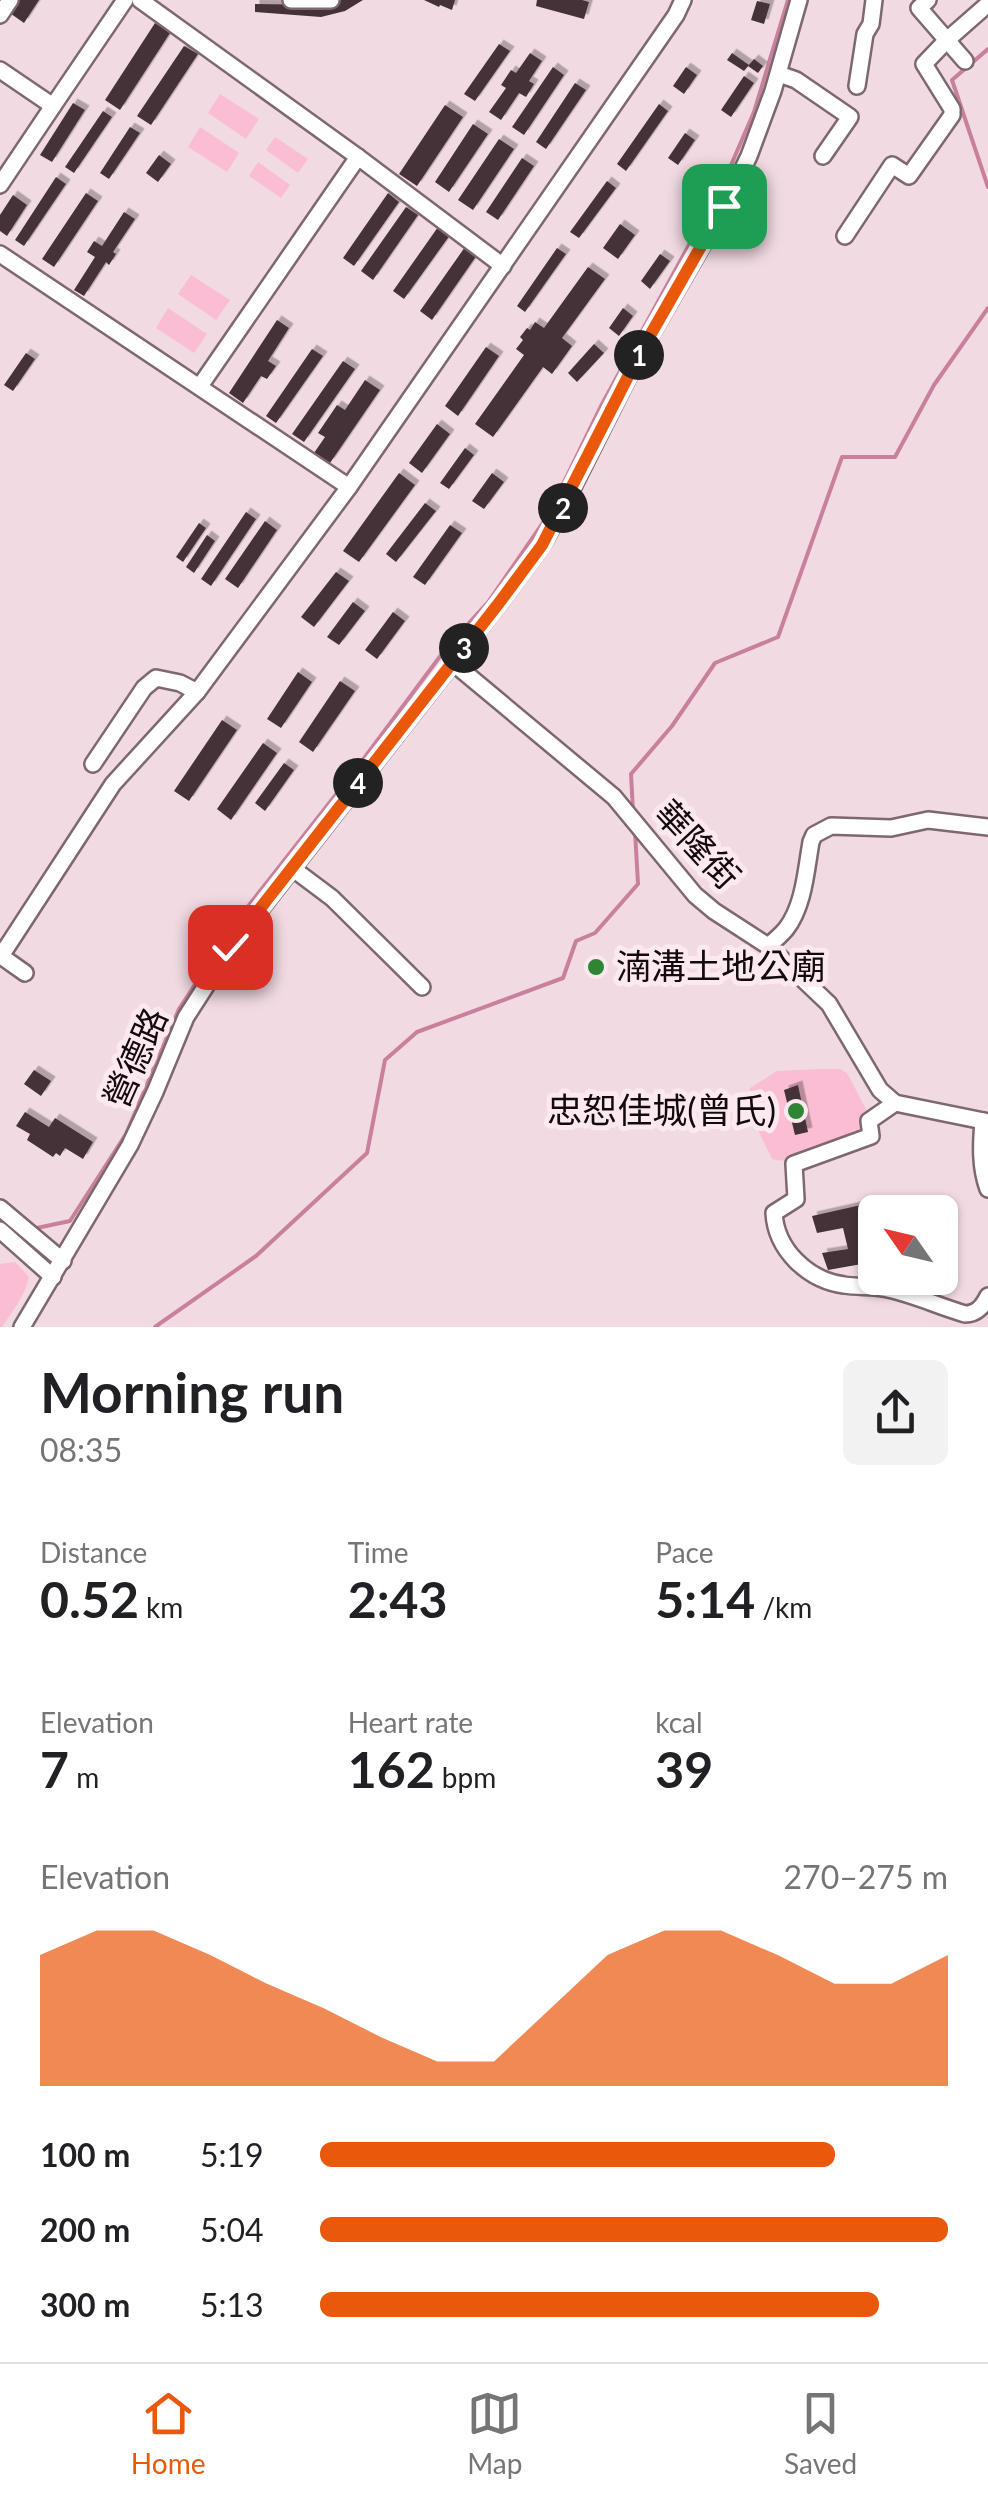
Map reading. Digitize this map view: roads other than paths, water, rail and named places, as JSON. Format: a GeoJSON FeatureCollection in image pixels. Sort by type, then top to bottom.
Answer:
{"type":"FeatureCollection","features":[{"type":"Feature","properties":{"kind":"street"},"geometry":{"type":"LineString","coordinates":[[0,15],[10,0]]}},
{"type":"Feature","properties":{"kind":"street"},"geometry":{"type":"LineString","coordinates":[[0,186],[125,0]]}},
{"type":"Feature","properties":{"kind":"street"},"geometry":{"type":"LineString","coordinates":[[140,0],[503,266]]}},
{"type":"Feature","properties":{"kind":"street"},"geometry":{"type":"LineString","coordinates":[[291,0],[329,0]]}},
{"type":"Feature","properties":{"kind":"street"},"geometry":{"type":"LineString","coordinates":[[25,973],[1,956],[113,784],[197,692],[349,486],[676,15],[682,0]]}},
{"type":"Feature","properties":{"kind":"street","name":"營德路"},"geometry":{"type":"LineString","coordinates":[[22,1327],[130,1145],[192,1006],[230,947],[542,545],[617,397],[749,156],[799,0]]}},
{"type":"Feature","properties":{"kind":"street"},"geometry":{"type":"LineString","coordinates":[[857,86],[874,0]]}},
{"type":"Feature","properties":{"kind":"street"},"geometry":{"type":"LineString","coordinates":[[928,0],[918,8],[965,61]]}},
{"type":"Feature","properties":{"kind":"street"},"geometry":{"type":"LineString","coordinates":[[845,236],[892,165],[909,176],[952,115],[924,64],[988,4]]}},
{"type":"Feature","properties":{"kind":"street"},"geometry":{"type":"LineString","coordinates":[[0,70],[53,106]]}},
{"type":"Feature","properties":{"kind":"street"},"geometry":{"type":"LineString","coordinates":[[778,74],[796,80],[850,117],[823,156]]}},
{"type":"Feature","properties":{"kind":"street"},"geometry":{"type":"LineString","coordinates":[[200,386],[358,157]]}},
{"type":"Feature","properties":{"kind":"street"},"geometry":{"type":"LineString","coordinates":[[0,254],[349,486]]}},
{"type":"Feature","properties":{"kind":"street","name":"華隆街"},"geometry":{"type":"LineString","coordinates":[[452,662],[614,797],[694,895],[768,946],[829,1004],[880,1090],[895,1103]]}},
{"type":"Feature","properties":{"kind":"street"},"geometry":{"type":"LineString","coordinates":[[93,764],[144,688],[156,678],[180,683],[197,692]]}},
{"type":"Feature","properties":{"kind":"street"},"geometry":{"type":"LineString","coordinates":[[768,946],[795,914],[811,842],[822,830],[831,826],[891,828],[928,820],[988,828]]}},
{"type":"Feature","properties":{"kind":"street"},"geometry":{"type":"LineString","coordinates":[[292,868],[332,898],[422,987]]}},
{"type":"Feature","properties":{"kind":"street"},"geometry":{"type":"LineString","coordinates":[[988,1189],[981,1150],[986,1122],[895,1103],[869,1120],[871,1136],[794,1164],[796,1198],[774,1213],[775,1232],[812,1276],[840,1285],[883,1288],[981,1317],[988,1296]]}},
{"type":"Feature","properties":{"kind":"street"},"geometry":{"type":"LineString","coordinates":[[0,1208],[63,1261]]}},
{"type":"Feature","properties":{"kind":"street"},"geometry":{"type":"LineString","coordinates":[[0,1230],[53,1277]]}},
{"type":"Feature","properties":{"kind":"waterway"},"geometry":{"type":"LineString","coordinates":[[32,1229],[70,1221],[126,1134],[179,1009],[235,923],[447,647],[489,601],[547,517],[601,406],[725,179],[754,112],[788,0]]}},
{"type":"Feature","properties":{"kind":"waterway"},"geometry":{"type":"LineString","coordinates":[[988,49],[952,80],[988,187]]}},
{"type":"Feature","properties":{"kind":"waterway"},"geometry":{"type":"LineString","coordinates":[[633,811],[631,774],[672,726],[715,663],[778,637],[842,457],[895,457],[934,385],[988,308]]}},
{"type":"Feature","properties":{"kind":"waterway"},"geometry":{"type":"LineString","coordinates":[[155,1327],[256,1256],[367,1153],[385,1060],[417,1032],[563,978],[576,941],[595,933],[638,884],[635,831]]}},
{"type":"Feature","properties":{"kind":"place","name":"湳溝土地公廟"},"geometry":{"type":"Point","coordinates":[596,967]}},
{"type":"Feature","properties":{"kind":"place","name":"忠恕佳城(曾氏)"},"geometry":{"type":"Point","coordinates":[796,1111]}}]}
